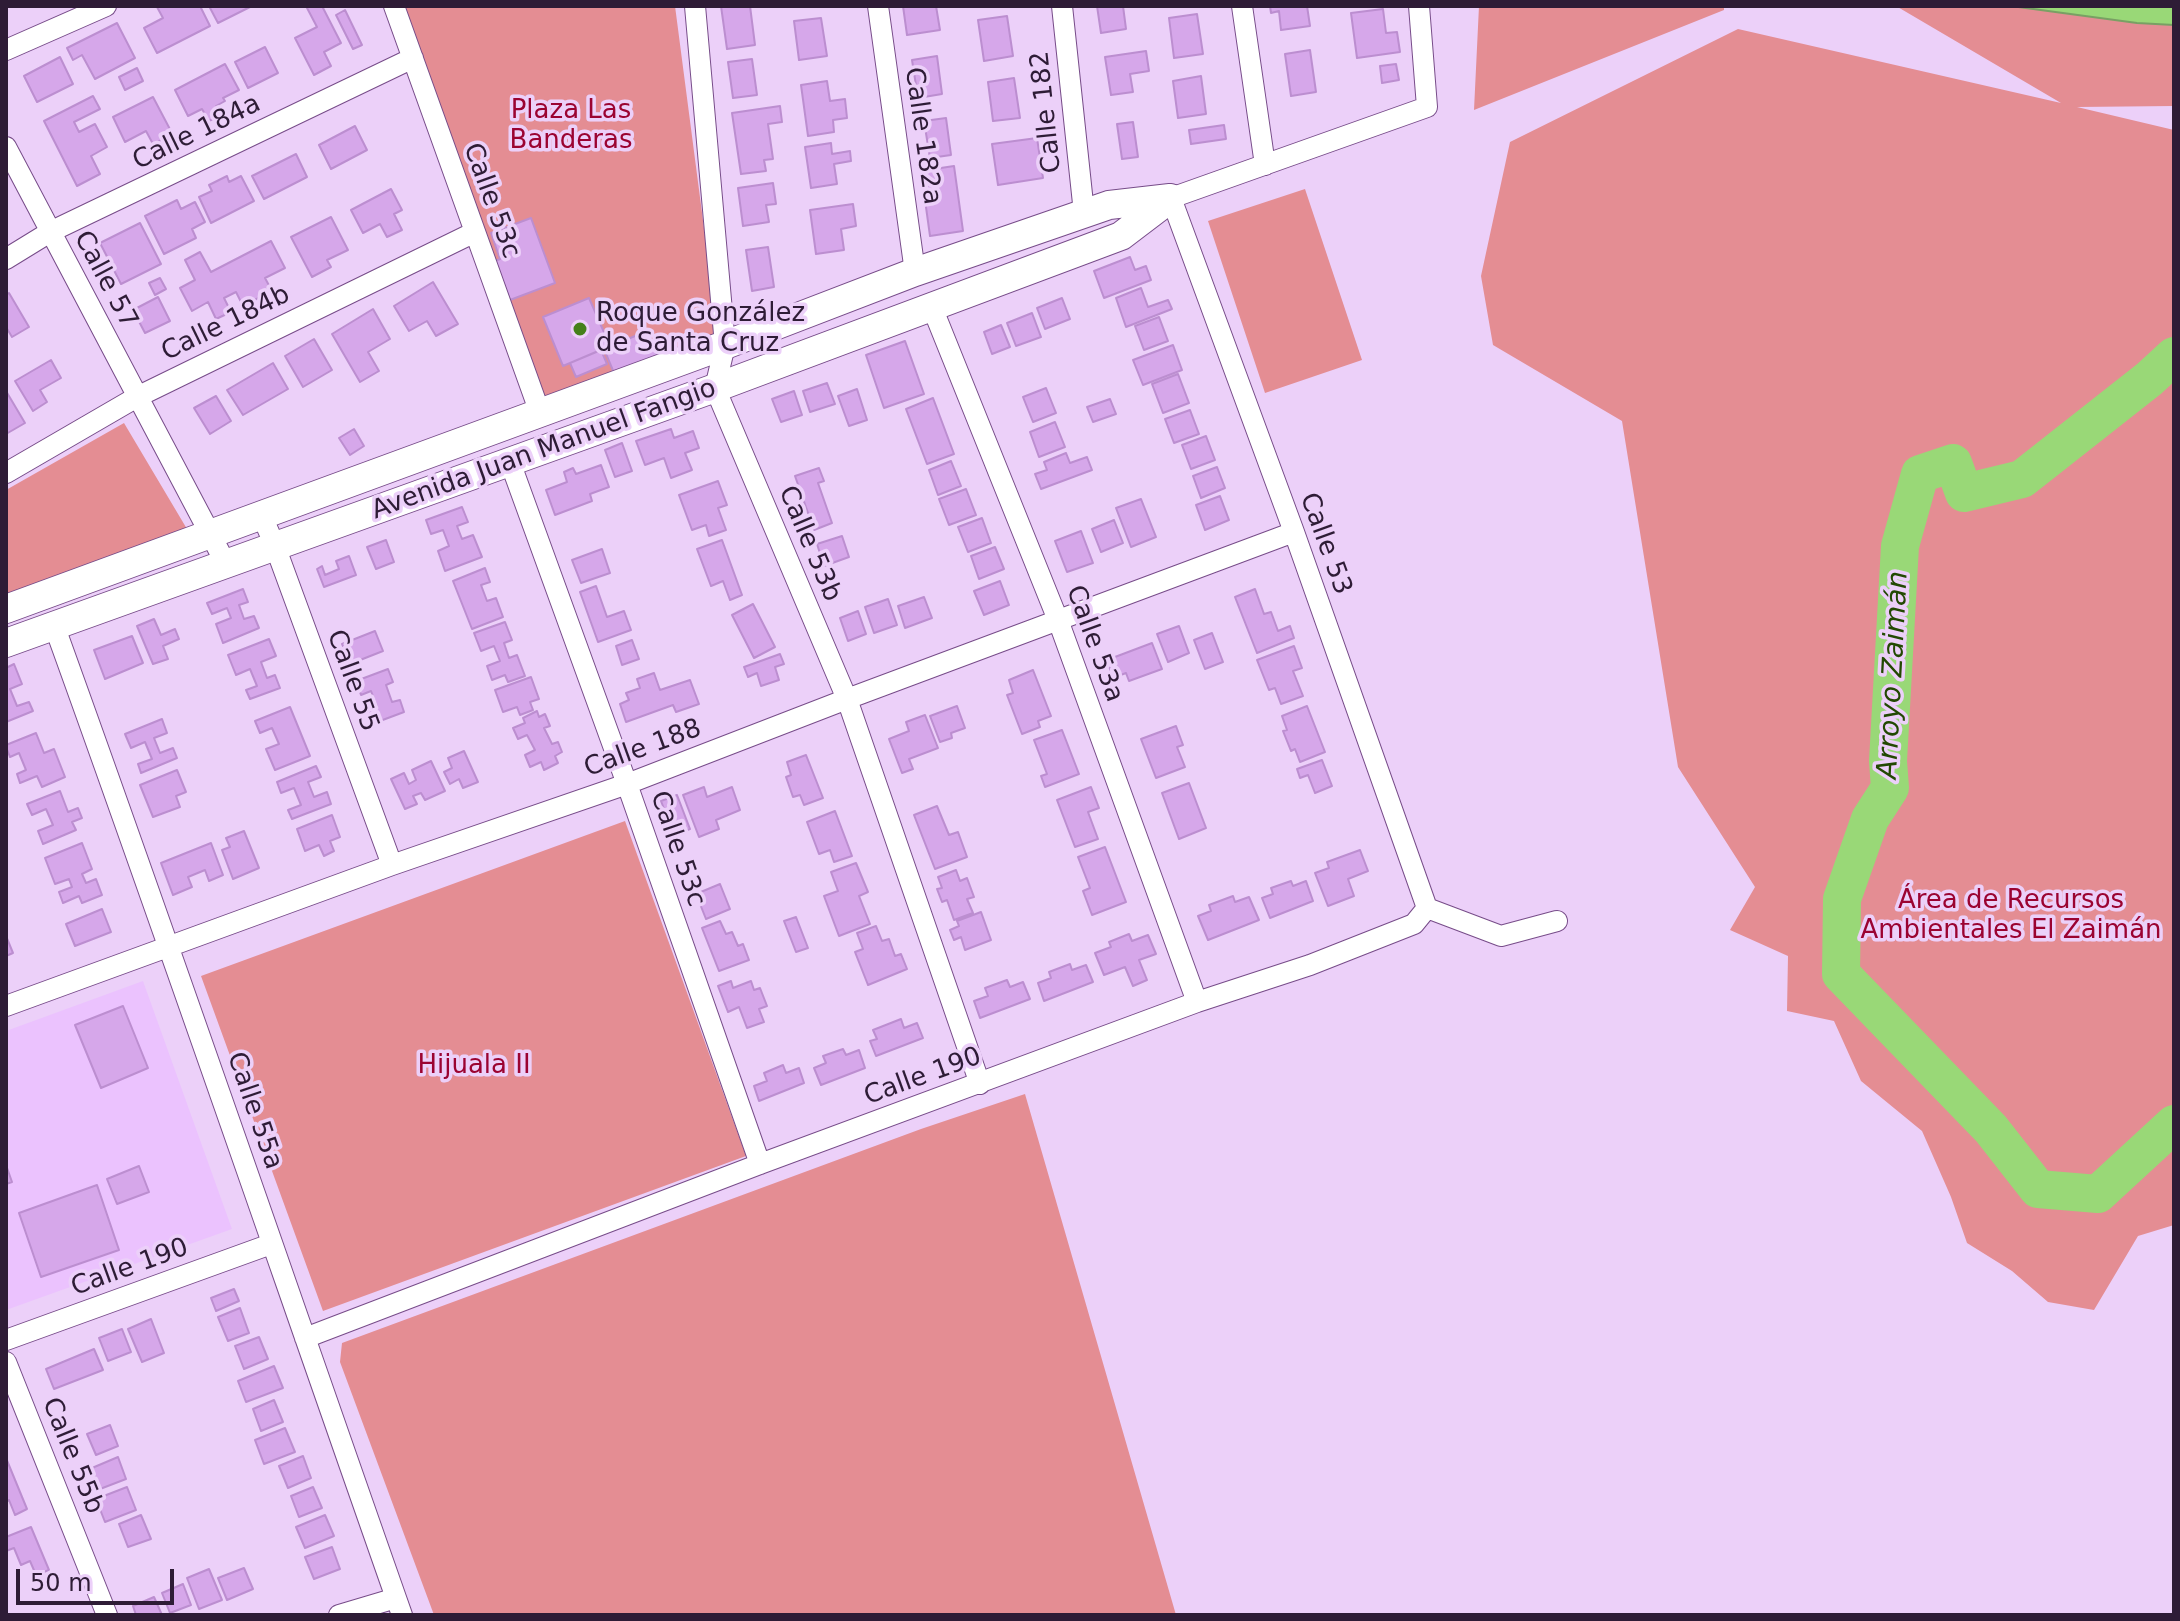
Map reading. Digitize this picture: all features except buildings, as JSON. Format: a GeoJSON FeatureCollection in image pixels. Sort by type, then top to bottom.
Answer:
{"type":"FeatureCollection","features":[{"type":"Feature","properties":{"kind":"main road","name":"Avenida Juan Manuel Fangio"},"geometry":{"type":"LineString","coordinates":[[6,609],[725,345],[915,272],[1109,205],[1171,198]]}},
{"type":"Feature","properties":{"kind":"main road","name":"Avenida Juan Manuel Fangio"},"geometry":{"type":"LineString","coordinates":[[6,643],[715,388],[1121,236],[1171,198]]}},
{"type":"Feature","properties":{"kind":"street"},"geometry":{"type":"LineString","coordinates":[[6,50],[106,6]]}},
{"type":"Feature","properties":{"kind":"street","name":"Calle 53c"},"geometry":{"type":"LineString","coordinates":[[394,6],[540,413]]}},
{"type":"Feature","properties":{"kind":"street"},"geometry":{"type":"LineString","coordinates":[[695,6],[725,345],[715,388]]}},
{"type":"Feature","properties":{"kind":"street","name":"Calle 182a"},"geometry":{"type":"LineString","coordinates":[[878,6],[915,272]]}},
{"type":"Feature","properties":{"kind":"street","name":"Calle 182"},"geometry":{"type":"LineString","coordinates":[[1062,6],[1084,213]]}},
{"type":"Feature","properties":{"kind":"street"},"geometry":{"type":"LineString","coordinates":[[1242,6],[1265,165]]}},
{"type":"Feature","properties":{"kind":"street"},"geometry":{"type":"LineString","coordinates":[[1171,198],[1427,107],[1419,6]]}},
{"type":"Feature","properties":{"kind":"street","name":"Calle 184a"},"geometry":{"type":"LineString","coordinates":[[6,259],[50,232],[413,58]]}},
{"type":"Feature","properties":{"kind":"street","name":"Calle 57"},"geometry":{"type":"LineString","coordinates":[[6,147],[226,564]]}},
{"type":"Feature","properties":{"kind":"street","name":"Calle 53"},"geometry":{"type":"LineString","coordinates":[[1171,198],[1294,532],[1427,908]]}},
{"type":"Feature","properties":{"kind":"street","name":"Calle 184b"},"geometry":{"type":"LineString","coordinates":[[6,473],[137,397],[475,232]]}},
{"type":"Feature","properties":{"kind":"street","name":"Calle 53a"},"geometry":{"type":"LineString","coordinates":[[932,307],[1058,620],[1197,1002]]}},
{"type":"Feature","properties":{"kind":"street","name":"Calle 53b"},"geometry":{"type":"LineString","coordinates":[[715,388],[847,699],[980,1084]]}},
{"type":"Feature","properties":{"kind":"street","name":"Calle 53c"},"geometry":{"type":"LineString","coordinates":[[510,462],[760,1164]]}},
{"type":"Feature","properties":{"kind":"street","name":"Calle 55"},"geometry":{"type":"LineString","coordinates":[[262,516],[392,865]]}},
{"type":"Feature","properties":{"kind":"street","name":"Calle 188"},"geometry":{"type":"LineString","coordinates":[[6,1006],[392,865],[627,784],[1294,532]]}},
{"type":"Feature","properties":{"kind":"street","name":"Calle 55a"},"geometry":{"type":"LineString","coordinates":[[54,625],[170,946],[399,1606]]}},
{"type":"Feature","properties":{"kind":"street"},"geometry":{"type":"LineString","coordinates":[[1427,908],[1501,936],[1557,921]]}},
{"type":"Feature","properties":{"kind":"street","name":"Calle 190"},"geometry":{"type":"LineString","coordinates":[[305,1338],[760,1164],[1197,1002],[1310,965],[1414,924],[1427,908]]}},
{"type":"Feature","properties":{"kind":"street","name":"Calle 190"},"geometry":{"type":"LineString","coordinates":[[6,1340],[271,1244]]}},
{"type":"Feature","properties":{"kind":"street","name":"Calle 55b"},"geometry":{"type":"LineString","coordinates":[[6,1362],[107,1615]]}},
{"type":"Feature","properties":{"kind":"street"},"geometry":{"type":"LineString","coordinates":[[339,1615],[399,1606]]}},
{"type":"Feature","properties":{"kind":"shaded area"},"geometry":{"type":"Polygon","coordinates":[[[2011,6],[2174,6],[2174,25],[2137,23],[2011,6]]]}},
{"type":"Feature","properties":{"kind":"shaded area"},"geometry":{"type":"Polygon","coordinates":[[[143,981],[232,1229],[6,1310],[6,1031],[143,981]]]}},
{"type":"Feature","properties":{"kind":"green space","name":"Plaza Las Banderas"},"geometry":{"type":"Polygon","coordinates":[[[402,6],[675,6],[719,343],[544,408],[402,6]]]}},
{"type":"Feature","properties":{"kind":"green space"},"geometry":{"type":"Polygon","coordinates":[[[1479,6],[1724,6],[1724,10],[1474,110],[1479,6]]]}},
{"type":"Feature","properties":{"kind":"green space","name":"Área de Recursos Ambientales El Zaimán"},"geometry":{"type":"Polygon","coordinates":[[[1896,6],[2174,6],[2174,106],[2077,107],[2174,130],[2174,1225],[2138,1236],[2094,1310],[2048,1302],[2012,1271],[1967,1243],[1922,1131],[1861,1081],[1834,1021],[1787,1011],[1788,956],[1730,930],[1755,887],[1678,767],[1622,421],[1493,345],[1481,276],[1510,142],[1738,29],[2061,103],[1896,6]]]}},
{"type":"Feature","properties":{"kind":"green space"},"geometry":{"type":"Polygon","coordinates":[[[1305,189],[1362,360],[1265,393],[1208,221],[1305,189]]]}},
{"type":"Feature","properties":{"kind":"green space"},"geometry":{"type":"Polygon","coordinates":[[[124,423],[187,529],[6,599],[6,490],[124,423]]]}},
{"type":"Feature","properties":{"kind":"green space","name":"Hijuala II"},"geometry":{"type":"Polygon","coordinates":[[[625,821],[746,1156],[323,1311],[201,976],[625,821]]]}},
{"type":"Feature","properties":{"kind":"green space"},"geometry":{"type":"Polygon","coordinates":[[[1025,1094],[1176,1615],[434,1615],[340,1362],[342,1343],[921,1129],[1025,1094]]]}},
{"type":"Feature","properties":{"kind":"waterway","name":"Arroyo Zaimán"},"geometry":{"type":"LineString","coordinates":[[2174,356],[2022,479],[1964,493],[1953,463],[1920,474],[1900,546],[1888,761],[1890,788],[1870,819],[1842,899],[1841,974],[1991,1129],[2038,1189],[2098,1194],[2174,1124]]}},
{"type":"Feature","properties":{"kind":"place","name":"Roque González de Santa Cruz"},"geometry":{"type":"Point","coordinates":[580,329]}}]}
